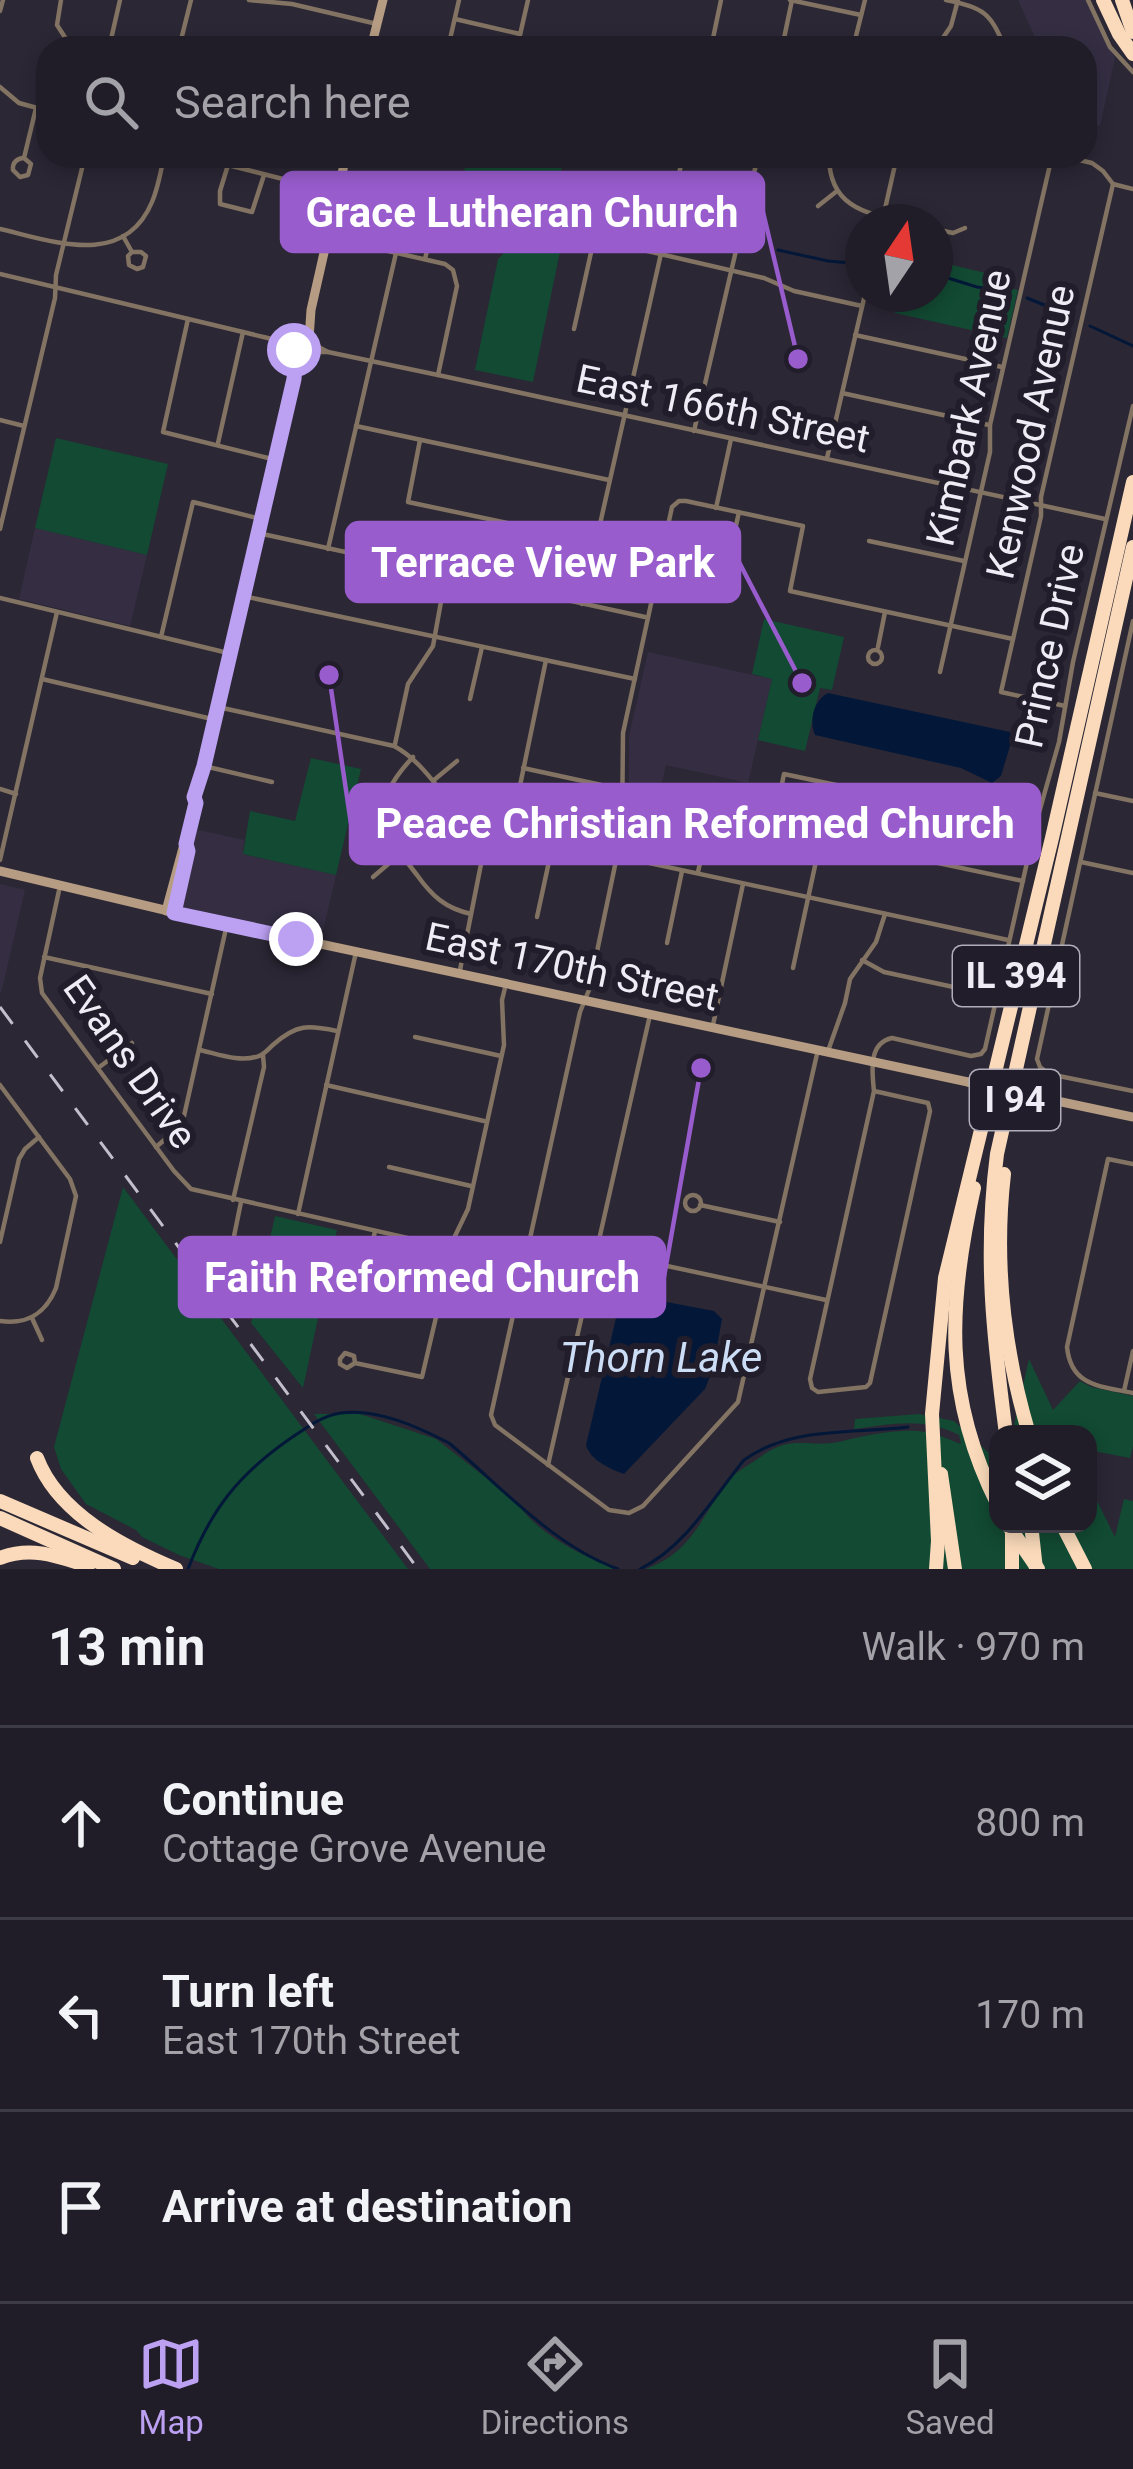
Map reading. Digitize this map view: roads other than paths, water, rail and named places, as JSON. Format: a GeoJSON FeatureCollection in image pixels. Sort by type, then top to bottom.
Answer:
{"type":"FeatureCollection","features":[{"type":"Feature","properties":{"kind":"highway"},"geometry":{"type":"LineString","coordinates":[[1103,0],[1133,54]]}},
{"type":"Feature","properties":{"kind":"highway"},"geometry":{"type":"LineString","coordinates":[[1122,0],[1133,32]]}},
{"type":"Feature","properties":{"kind":"highway","name":"I 94"},"geometry":{"type":"LineString","coordinates":[[989,1486],[966,1422],[954,1339],[958,1264],[1133,482]]}},
{"type":"Feature","properties":{"kind":"highway","name":"I 94"},"geometry":{"type":"LineString","coordinates":[[1026,1425],[1004,1310],[1003,1184],[1014,1107],[1133,547]]}},
{"type":"Feature","properties":{"kind":"highway","name":"IL 394"},"geometry":{"type":"LineString","coordinates":[[1007,1425],[992,1334],[990,1235],[998,1154],[1083,769]]}},
{"type":"Feature","properties":{"kind":"highway","name":"IL 394"},"geometry":{"type":"LineString","coordinates":[[935,1446],[936,1355],[950,1248],[1052,838]]}},
{"type":"Feature","properties":{"kind":"highway"},"geometry":{"type":"LineString","coordinates":[[935,1446],[937,1569]]}},
{"type":"Feature","properties":{"kind":"highway"},"geometry":{"type":"LineString","coordinates":[[935,1446],[955,1569]]}},
{"type":"Feature","properties":{"kind":"highway"},"geometry":{"type":"LineString","coordinates":[[37,1458],[54,1489],[72,1506],[113,1538],[164,1567]]}},
{"type":"Feature","properties":{"kind":"highway"},"geometry":{"type":"LineString","coordinates":[[0,1501],[164,1567]]}},
{"type":"Feature","properties":{"kind":"highway"},"geometry":{"type":"LineString","coordinates":[[0,1518],[114,1569]]}},
{"type":"Feature","properties":{"kind":"highway"},"geometry":{"type":"LineString","coordinates":[[1010,1533],[1012,1569]]}},
{"type":"Feature","properties":{"kind":"highway"},"geometry":{"type":"LineString","coordinates":[[1015,1533],[1037,1569]]}},
{"type":"Feature","properties":{"kind":"highway"},"geometry":{"type":"LineString","coordinates":[[1032,1533],[1037,1569]]}},
{"type":"Feature","properties":{"kind":"highway"},"geometry":{"type":"LineString","coordinates":[[1067,1533],[1085,1569]]}},
{"type":"Feature","properties":{"kind":"highway"},"geometry":{"type":"LineString","coordinates":[[0,1558],[21,1551],[39,1552],[98,1569]]}},
{"type":"Feature","properties":{"kind":"street"},"geometry":{"type":"LineString","coordinates":[[0,11],[3,0]]}},
{"type":"Feature","properties":{"kind":"street"},"geometry":{"type":"LineString","coordinates":[[61,0],[57,25],[64,36]]}},
{"type":"Feature","properties":{"kind":"street"},"geometry":{"type":"LineString","coordinates":[[113,36],[121,0]]}},
{"type":"Feature","properties":{"kind":"street"},"geometry":{"type":"LineString","coordinates":[[182,36],[191,0]]}},
{"type":"Feature","properties":{"kind":"street"},"geometry":{"type":"LineString","coordinates":[[249,0],[292,4],[377,23]]}},
{"type":"Feature","properties":{"kind":"street"},"geometry":{"type":"LineString","coordinates":[[374,36],[382,0]]}},
{"type":"Feature","properties":{"kind":"street"},"geometry":{"type":"LineString","coordinates":[[450,36],[459,0]]}},
{"type":"Feature","properties":{"kind":"street"},"geometry":{"type":"LineString","coordinates":[[454,19],[520,34],[528,0]]}},
{"type":"Feature","properties":{"kind":"street"},"geometry":{"type":"LineString","coordinates":[[714,36],[722,0]]}},
{"type":"Feature","properties":{"kind":"street"},"geometry":{"type":"LineString","coordinates":[[784,36],[791,0],[861,15]]}},
{"type":"Feature","properties":{"kind":"street"},"geometry":{"type":"LineString","coordinates":[[856,36],[865,0]]}},
{"type":"Feature","properties":{"kind":"street"},"geometry":{"type":"LineString","coordinates":[[946,0],[980,8],[1000,36]]}},
{"type":"Feature","properties":{"kind":"street"},"geometry":{"type":"LineString","coordinates":[[1088,0],[1110,47],[1133,72]]}},
{"type":"Feature","properties":{"kind":"street"},"geometry":{"type":"LineString","coordinates":[[944,36],[958,1]]}},
{"type":"Feature","properties":{"kind":"street"},"geometry":{"type":"LineString","coordinates":[[0,87],[19,103],[36,108],[24,158]]}},
{"type":"Feature","properties":{"kind":"street"},"geometry":{"type":"LineString","coordinates":[[1097,166],[1113,184],[1133,189]]}},
{"type":"Feature","properties":{"kind":"street"},"geometry":{"type":"LineString","coordinates":[[0,530],[82,168]]}},
{"type":"Feature","properties":{"kind":"street"},"geometry":{"type":"LineString","coordinates":[[0,229],[64,244],[98,246],[135,227],[149,208],[161,168]]}},
{"type":"Feature","properties":{"kind":"street"},"geometry":{"type":"LineString","coordinates":[[227,168],[220,204],[252,212],[264,175]]}},
{"type":"Feature","properties":{"kind":"street"},"geometry":{"type":"LineString","coordinates":[[239,168],[338,193]]}},
{"type":"Feature","properties":{"kind":"street"},"geometry":{"type":"LineString","coordinates":[[170,912],[343,168]]}},
{"type":"Feature","properties":{"kind":"street"},"geometry":{"type":"LineString","coordinates":[[582,604],[680,168]]}},
{"type":"Feature","properties":{"kind":"street"},"geometry":{"type":"LineString","coordinates":[[694,431],[755,168]]}},
{"type":"Feature","properties":{"kind":"street"},"geometry":{"type":"LineString","coordinates":[[829,168],[837,191],[851,204]]}},
{"type":"Feature","properties":{"kind":"street"},"geometry":{"type":"LineString","coordinates":[[886,204],[894,168]]}},
{"type":"Feature","properties":{"kind":"street","name":"Kimbark Avenue"},"geometry":{"type":"LineString","coordinates":[[940,672],[1049,168]]}},
{"type":"Feature","properties":{"kind":"street","name":"Kenwood Avenue"},"geometry":{"type":"LineString","coordinates":[[1065,706],[1001,692],[1113,184]]}},
{"type":"Feature","properties":{"kind":"street"},"geometry":{"type":"LineString","coordinates":[[818,206],[837,191]]}},
{"type":"Feature","properties":{"kind":"street"},"geometry":{"type":"LineString","coordinates":[[425,259],[436,212],[509,229],[558,231],[770,279],[794,291],[845,302]]}},
{"type":"Feature","properties":{"kind":"street"},"geometry":{"type":"LineString","coordinates":[[953,233],[965,229]]}},
{"type":"Feature","properties":{"kind":"street"},"geometry":{"type":"LineString","coordinates":[[123,236],[132,252]]}},
{"type":"Feature","properties":{"kind":"street"},"geometry":{"type":"LineString","coordinates":[[328,237],[445,264],[453,270],[458,286],[438,375]]}},
{"type":"Feature","properties":{"kind":"street"},"geometry":{"type":"LineString","coordinates":[[574,329],[594,239]]}},
{"type":"Feature","properties":{"kind":"street"},"geometry":{"type":"LineString","coordinates":[[328,549],[396,253]]}},
{"type":"Feature","properties":{"kind":"street","name":"East 166th Street"},"geometry":{"type":"LineString","coordinates":[[0,274],[328,352],[1105,519]]}},
{"type":"Feature","properties":{"kind":"street"},"geometry":{"type":"LineString","coordinates":[[827,459],[861,312]]}},
{"type":"Feature","properties":{"kind":"street"},"geometry":{"type":"LineString","coordinates":[[188,319],[164,433],[275,460]]}},
{"type":"Feature","properties":{"kind":"street"},"geometry":{"type":"LineString","coordinates":[[218,445],[243,332]]}},
{"type":"Feature","properties":{"kind":"street"},"geometry":{"type":"LineString","coordinates":[[855,335],[1004,367]]}},
{"type":"Feature","properties":{"kind":"street"},"geometry":{"type":"LineString","coordinates":[[842,392],[990,425]]}},
{"type":"Feature","properties":{"kind":"street","name":"Prince Drive"},"geometry":{"type":"LineString","coordinates":[[873,1062],[878,1044],[887,1038],[971,1056],[981,1054],[986,1044],[1133,406]]}},
{"type":"Feature","properties":{"kind":"street"},"geometry":{"type":"LineString","coordinates":[[0,420],[26,426]]}},
{"type":"Feature","properties":{"kind":"street"},"geometry":{"type":"LineString","coordinates":[[356,426],[610,481]]}},
{"type":"Feature","properties":{"kind":"street"},"geometry":{"type":"LineString","coordinates":[[716,508],[731,439]]}},
{"type":"Feature","properties":{"kind":"street"},"geometry":{"type":"LineString","coordinates":[[421,440],[407,502],[530,528],[518,590]]}},
{"type":"Feature","properties":{"kind":"street"},"geometry":{"type":"LineString","coordinates":[[885,914],[879,936],[850,979],[845,1003],[823,1052],[738,1402],[647,1502],[629,1513],[609,1510],[492,1420],[492,1406],[618,857],[624,814],[623,733],[671,510],[682,501],[803,526],[790,591],[1012,639]]}},
{"type":"Feature","properties":{"kind":"street"},"geometry":{"type":"LineString","coordinates":[[161,637],[193,502],[261,519]]}},
{"type":"Feature","properties":{"kind":"street"},"geometry":{"type":"LineString","coordinates":[[730,552],[739,512]]}},
{"type":"Feature","properties":{"kind":"street"},"geometry":{"type":"LineString","coordinates":[[258,533],[647,618]]}},
{"type":"Feature","properties":{"kind":"street"},"geometry":{"type":"LineString","coordinates":[[869,541],[964,561]]}},
{"type":"Feature","properties":{"kind":"street"},"geometry":{"type":"LineString","coordinates":[[394,746],[409,684],[435,637],[446,574]]}},
{"type":"Feature","properties":{"kind":"street"},"geometry":{"type":"LineString","coordinates":[[243,596],[635,679]]}},
{"type":"Feature","properties":{"kind":"street"},"geometry":{"type":"LineString","coordinates":[[0,598],[230,653]]}},
{"type":"Feature","properties":{"kind":"street"},"geometry":{"type":"LineString","coordinates":[[0,860],[56,612]]}},
{"type":"Feature","properties":{"kind":"street"},"geometry":{"type":"LineString","coordinates":[[877,650],[885,612]]}},
{"type":"Feature","properties":{"kind":"street"},"geometry":{"type":"LineString","coordinates":[[1133,621],[1037,1063],[1049,1074],[1133,1091]]}},
{"type":"Feature","properties":{"kind":"street"},"geometry":{"type":"LineString","coordinates":[[470,699],[482,647]]}},
{"type":"Feature","properties":{"kind":"street"},"geometry":{"type":"LineString","coordinates":[[510,834],[546,660]]}},
{"type":"Feature","properties":{"kind":"street"},"geometry":{"type":"LineString","coordinates":[[42,679],[215,720]]}},
{"type":"Feature","properties":{"kind":"street"},"geometry":{"type":"LineString","coordinates":[[218,707],[394,746],[413,757],[466,818],[488,829],[1010,940]]}},
{"type":"Feature","properties":{"kind":"street"},"geometry":{"type":"LineString","coordinates":[[413,757],[393,780],[385,803],[387,830],[400,854],[440,902],[471,914]]}},
{"type":"Feature","properties":{"kind":"street"},"geometry":{"type":"LineString","coordinates":[[434,780],[457,761]]}},
{"type":"Feature","properties":{"kind":"street"},"geometry":{"type":"LineString","coordinates":[[204,766],[272,782]]}},
{"type":"Feature","properties":{"kind":"street"},"geometry":{"type":"LineString","coordinates":[[523,768],[712,809],[698,874]]}},
{"type":"Feature","properties":{"kind":"street"},"geometry":{"type":"LineString","coordinates":[[1023,881],[773,828],[784,774],[1035,827]]}},
{"type":"Feature","properties":{"kind":"street"},"geometry":{"type":"LineString","coordinates":[[0,789],[16,794]]}},
{"type":"Feature","properties":{"kind":"street"},"geometry":{"type":"LineString","coordinates":[[1095,793],[1133,802]]}},
{"type":"Feature","properties":{"kind":"street"},"geometry":{"type":"LineString","coordinates":[[459,974],[488,829]]}},
{"type":"Feature","properties":{"kind":"street"},"geometry":{"type":"LineString","coordinates":[[793,968],[821,838]]}},
{"type":"Feature","properties":{"kind":"street"},"geometry":{"type":"LineString","coordinates":[[537,917],[553,843]]}},
{"type":"Feature","properties":{"kind":"street"},"geometry":{"type":"LineString","coordinates":[[373,877],[400,854]]}},
{"type":"Feature","properties":{"kind":"street"},"geometry":{"type":"LineString","coordinates":[[1081,862],[1133,873]]}},
{"type":"Feature","properties":{"kind":"street","name":"East 170th Street"},"geometry":{"type":"LineString","coordinates":[[0,871],[227,925],[1133,1118]]}},
{"type":"Feature","properties":{"kind":"street"},"geometry":{"type":"LineString","coordinates":[[667,943],[682,871]]}},
{"type":"Feature","properties":{"kind":"street"},"geometry":{"type":"LineString","coordinates":[[712,1028],[742,884]]}},
{"type":"Feature","properties":{"kind":"street","name":"Evans Drive"},"geometry":{"type":"LineString","coordinates":[[60,886],[39,982],[42,993],[183,1182],[194,1191],[237,1201]]}},
{"type":"Feature","properties":{"kind":"street"},"geometry":{"type":"LineString","coordinates":[[156,1147],[184,1116],[227,925]]}},
{"type":"Feature","properties":{"kind":"street"},"geometry":{"type":"LineString","coordinates":[[298,1214],[356,952]]}},
{"type":"Feature","properties":{"kind":"street"},"geometry":{"type":"LineString","coordinates":[[44,957],[212,994]]}},
{"type":"Feature","properties":{"kind":"street"},"geometry":{"type":"LineString","coordinates":[[862,960],[884,972],[997,996]]}},
{"type":"Feature","properties":{"kind":"street"},"geometry":{"type":"LineString","coordinates":[[355,1363],[422,1377],[456,1232],[466,1215],[501,1057],[506,984]]}},
{"type":"Feature","properties":{"kind":"street"},"geometry":{"type":"LineString","coordinates":[[548,1465],[650,1015]]}},
{"type":"Feature","properties":{"kind":"street"},"geometry":{"type":"LineString","coordinates":[[200,1050],[237,1058],[263,1055],[299,1027],[337,1031]]}},
{"type":"Feature","properties":{"kind":"street"},"geometry":{"type":"LineString","coordinates":[[415,1037],[501,1057]]}},
{"type":"Feature","properties":{"kind":"street"},"geometry":{"type":"LineString","coordinates":[[98,1068],[132,1043]]}},
{"type":"Feature","properties":{"kind":"street"},"geometry":{"type":"LineString","coordinates":[[232,1246],[263,1055]]}},
{"type":"Feature","properties":{"kind":"street"},"geometry":{"type":"LineString","coordinates":[[873,1062],[874,1091],[810,1379],[812,1388],[821,1392],[868,1386],[931,1108],[874,1091]]}},
{"type":"Feature","properties":{"kind":"street"},"geometry":{"type":"LineString","coordinates":[[0,1085],[70,1179],[76,1196],[54,1293],[46,1307],[32,1318],[0,1321]]}},
{"type":"Feature","properties":{"kind":"street"},"geometry":{"type":"LineString","coordinates":[[326,1085],[487,1122]]}},
{"type":"Feature","properties":{"kind":"street"},"geometry":{"type":"LineString","coordinates":[[0,1242],[19,1159],[39,1137]]}},
{"type":"Feature","properties":{"kind":"street"},"geometry":{"type":"LineString","coordinates":[[1133,1164],[1108,1159],[1067,1355],[1072,1369],[1089,1383],[1133,1393]]}},
{"type":"Feature","properties":{"kind":"street"},"geometry":{"type":"LineString","coordinates":[[388,1167],[473,1186]]}},
{"type":"Feature","properties":{"kind":"street"},"geometry":{"type":"LineString","coordinates":[[237,1201],[590,1279]]}},
{"type":"Feature","properties":{"kind":"street"},"geometry":{"type":"LineString","coordinates":[[700,1205],[780,1222]]}},
{"type":"Feature","properties":{"kind":"street"},"geometry":{"type":"LineString","coordinates":[[366,1275],[375,1231]]}},
{"type":"Feature","properties":{"kind":"street"},"geometry":{"type":"LineString","coordinates":[[597,1252],[828,1300]]}},
{"type":"Feature","properties":{"kind":"street"},"geometry":{"type":"LineString","coordinates":[[32,1318],[42,1340]]}},
{"type":"Feature","properties":{"kind":"street"},"geometry":{"type":"LineString","coordinates":[[1124,1391],[1133,1351]]}},
{"type":"Feature","properties":{"kind":"water"},"geometry":{"type":"Polygon","coordinates":[[[828,693],[1010,732],[1013,736],[1001,776],[992,783],[961,768],[815,735],[814,712],[828,693]]]}},
{"type":"Feature","properties":{"kind":"water","name":"Thorn Lake"},"geometry":{"type":"Polygon","coordinates":[[[624,1294],[714,1311],[722,1319],[705,1389],[624,1474],[596,1459],[586,1445],[624,1294]]]}},
{"type":"Feature","properties":{"kind":"waterway"},"geometry":{"type":"LineString","coordinates":[[778,250],[845,262]]}},
{"type":"Feature","properties":{"kind":"waterway"},"geometry":{"type":"LineString","coordinates":[[953,280],[1010,292]]}},
{"type":"Feature","properties":{"kind":"waterway"},"geometry":{"type":"LineString","coordinates":[[1027,298],[1071,316]]}},
{"type":"Feature","properties":{"kind":"waterway"},"geometry":{"type":"LineString","coordinates":[[1090,326],[1133,346]]}},
{"type":"Feature","properties":{"kind":"waterway"},"geometry":{"type":"LineString","coordinates":[[188,1569],[217,1511],[256,1465],[315,1422],[355,1412],[397,1420],[449,1443],[549,1530],[618,1569]]}},
{"type":"Feature","properties":{"kind":"waterway"},"geometry":{"type":"LineString","coordinates":[[640,1569],[685,1535],[744,1460],[762,1449],[802,1436],[908,1427]]}},
{"type":"Feature","properties":{"kind":"railway"},"geometry":{"type":"LineString","coordinates":[[0,1007],[418,1569]]}},
{"type":"Feature","properties":{"kind":"place","name":"Grace Lutheran Church"},"geometry":{"type":"Point","coordinates":[798,359]}},
{"type":"Feature","properties":{"kind":"place","name":"Peace Christian Reformed Church"},"geometry":{"type":"Point","coordinates":[329,675]}},
{"type":"Feature","properties":{"kind":"place","name":"Terrace View Park"},"geometry":{"type":"Point","coordinates":[802,683]}},
{"type":"Feature","properties":{"kind":"place","name":"Faith Reformed Church"},"geometry":{"type":"Point","coordinates":[701,1068]}}]}
